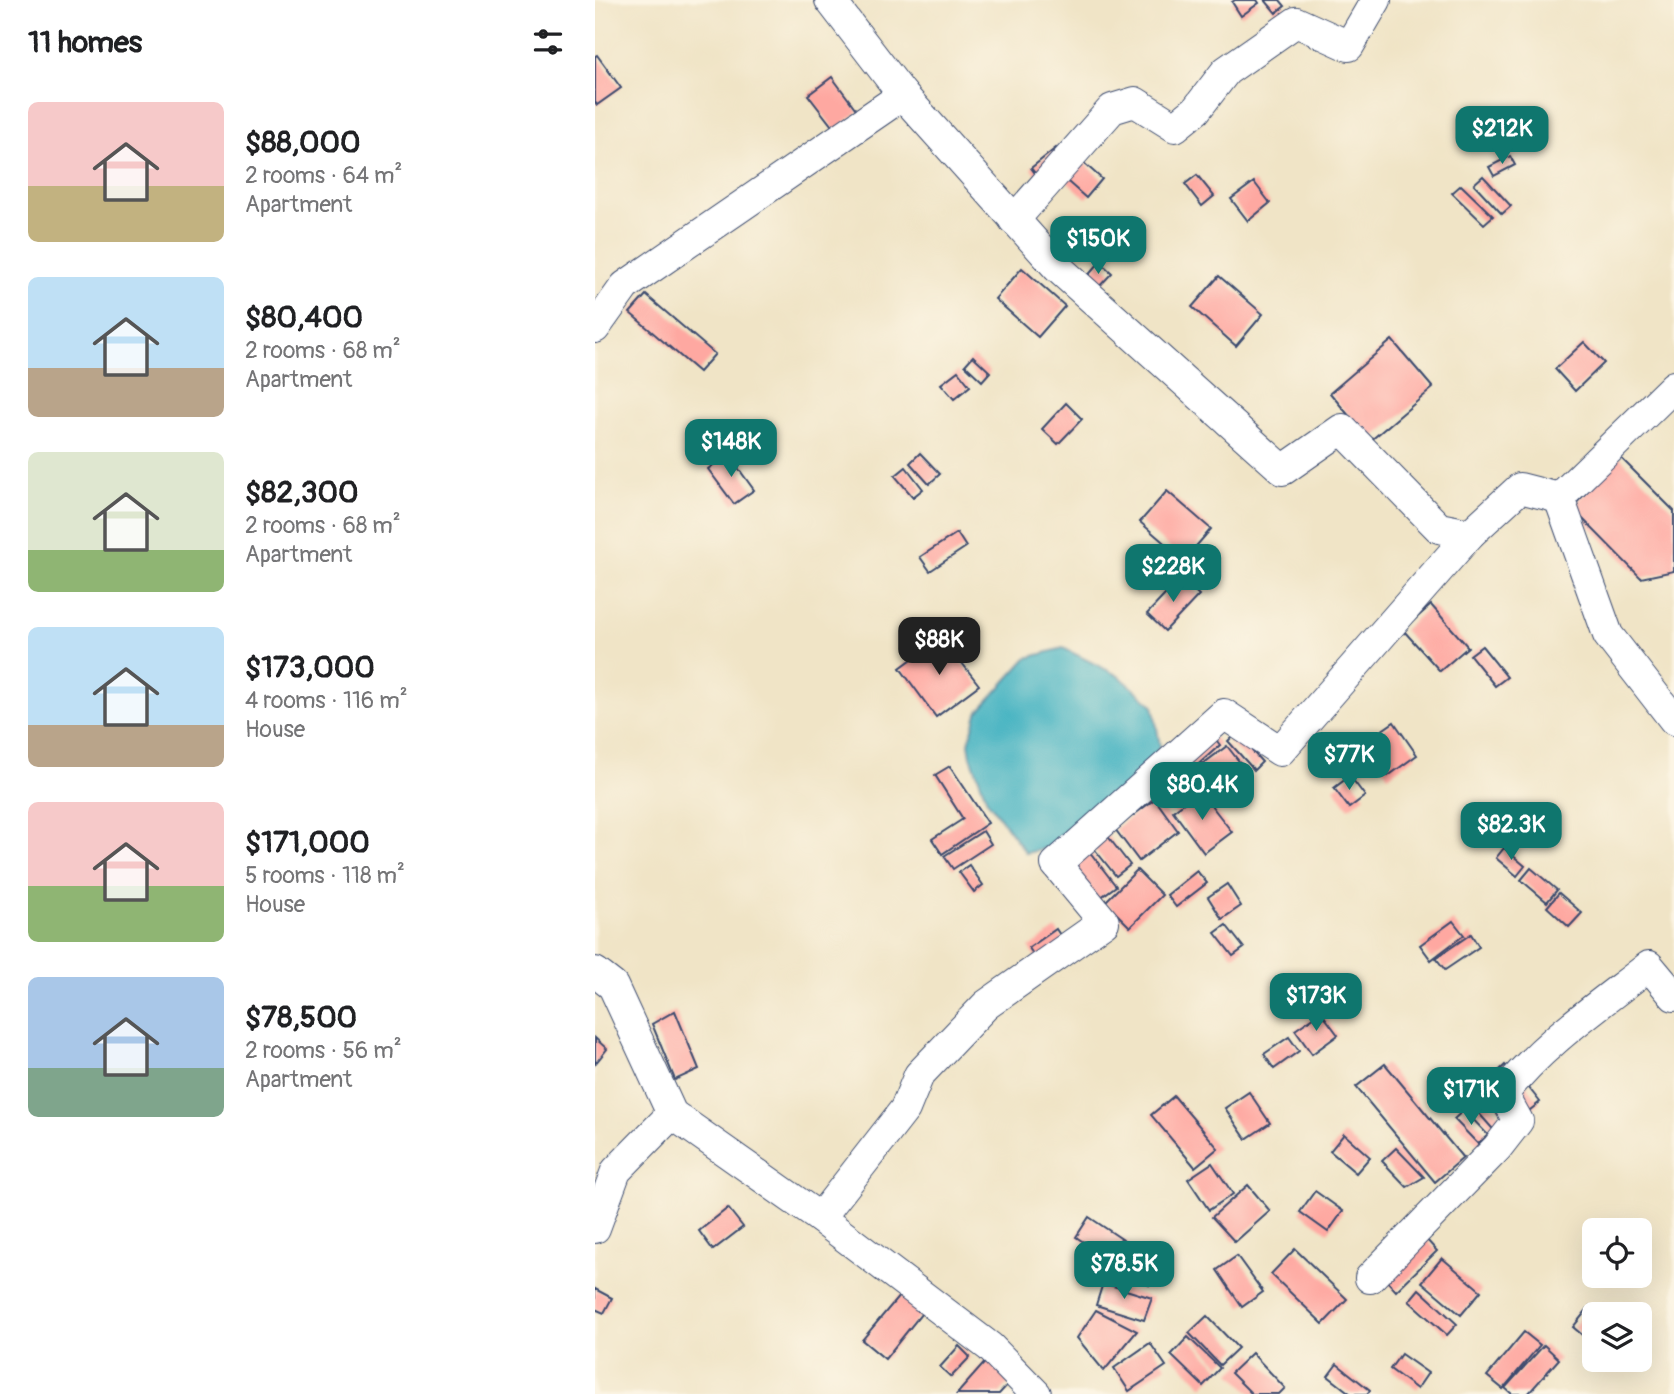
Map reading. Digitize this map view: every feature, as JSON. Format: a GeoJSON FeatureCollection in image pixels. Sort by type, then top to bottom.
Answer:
{"type":"FeatureCollection","features":[{"type":"Feature","properties":{"kind":"street"},"geometry":{"type":"LineString","coordinates":[[830,0],[903,95],[1057,267],[1283,470],[1342,429],[1439,528],[1471,534]]}},
{"type":"Feature","properties":{"kind":"street"},"geometry":{"type":"LineString","coordinates":[[1014,220],[1112,109],[1135,102],[1175,127],[1196,110],[1226,71],[1296,22],[1349,47],[1376,0]]}},
{"type":"Feature","properties":{"kind":"street"},"geometry":{"type":"LineString","coordinates":[[595,328],[625,286],[903,95]]}},
{"type":"Feature","properties":{"kind":"street"},"geometry":{"type":"LineString","coordinates":[[1559,498],[1674,386]]}},
{"type":"Feature","properties":{"kind":"street"},"geometry":{"type":"LineString","coordinates":[[820,1218],[905,1109],[919,1075],[986,1004],[1104,922],[1056,864],[1224,714],[1280,751],[1471,534],[1520,488],[1559,498]]}},
{"type":"Feature","properties":{"kind":"street"},"geometry":{"type":"LineString","coordinates":[[1559,498],[1608,635],[1674,720]]}},
{"type":"Feature","properties":{"kind":"street"},"geometry":{"type":"LineString","coordinates":[[1370,1278],[1497,1148],[1518,1121],[1503,1094],[1523,1068],[1564,1032],[1649,966],[1674,996]]}},
{"type":"Feature","properties":{"kind":"street"},"geometry":{"type":"LineString","coordinates":[[595,972],[613,986],[672,1114],[820,1218],[990,1347],[1036,1394]]}},
{"type":"Feature","properties":{"kind":"street"},"geometry":{"type":"LineString","coordinates":[[595,1227],[605,1166],[672,1114]]}},
{"type":"Feature","properties":{"kind":"water"},"geometry":{"type":"Polygon","coordinates":[[[1063,648],[1119,676],[1153,705],[1160,746],[1134,786],[1063,844],[1026,853],[987,800],[969,743],[977,713],[1027,658],[1063,648]]]}},
{"type":"Feature","properties":{"kind":"building"},"geometry":{"type":"Polygon","coordinates":[[[1257,0],[1259,3],[1241,16],[1232,2],[1257,0]]]}},
{"type":"Feature","properties":{"kind":"building"},"geometry":{"type":"Polygon","coordinates":[[[1265,0],[1280,0],[1285,6],[1276,13],[1265,0]]]}},
{"type":"Feature","properties":{"kind":"building"},"geometry":{"type":"Polygon","coordinates":[[[597,55],[621,88],[597,105],[595,56],[597,55]]]}},
{"type":"Feature","properties":{"kind":"building"},"geometry":{"type":"Polygon","coordinates":[[[832,77],[858,112],[835,130],[808,95],[832,77]]]}},
{"type":"Feature","properties":{"kind":"building"},"geometry":{"type":"Polygon","coordinates":[[[1056,148],[1063,157],[1038,177],[1031,168],[1056,148]]]}},
{"type":"Feature","properties":{"kind":"building"},"geometry":{"type":"Polygon","coordinates":[[[1076,156],[1102,179],[1086,198],[1060,175],[1076,156]]]}},
{"type":"Feature","properties":{"kind":"building"},"geometry":{"type":"Polygon","coordinates":[[[1510,156],[1515,165],[1494,176],[1489,167],[1510,156]]]}},
{"type":"Feature","properties":{"kind":"building"},"geometry":{"type":"Polygon","coordinates":[[[1197,175],[1214,196],[1202,206],[1185,184],[1197,175]]]}},
{"type":"Feature","properties":{"kind":"building"},"geometry":{"type":"Polygon","coordinates":[[[1483,176],[1511,206],[1502,214],[1474,184],[1483,176]]]}},
{"type":"Feature","properties":{"kind":"building"},"geometry":{"type":"Polygon","coordinates":[[[1254,182],[1270,203],[1248,221],[1231,199],[1254,182]]]}},
{"type":"Feature","properties":{"kind":"building"},"geometry":{"type":"Polygon","coordinates":[[[1461,185],[1493,216],[1484,224],[1452,193],[1461,185]]]}},
{"type":"Feature","properties":{"kind":"building"},"geometry":{"type":"Polygon","coordinates":[[[1100,262],[1112,273],[1095,291],[1084,280],[1100,262]]]}},
{"type":"Feature","properties":{"kind":"building"},"geometry":{"type":"Polygon","coordinates":[[[1022,268],[1065,306],[1038,337],[995,299],[1022,268]]]}},
{"type":"Feature","properties":{"kind":"building"},"geometry":{"type":"Polygon","coordinates":[[[1219,276],[1263,314],[1236,346],[1192,307],[1219,276]]]}},
{"type":"Feature","properties":{"kind":"building"},"geometry":{"type":"Polygon","coordinates":[[[646,295],[715,354],[699,372],[630,313],[646,295]]]}},
{"type":"Feature","properties":{"kind":"building"},"geometry":{"type":"Polygon","coordinates":[[[1392,340],[1433,388],[1370,441],[1330,393],[1392,340]]]}},
{"type":"Feature","properties":{"kind":"building"},"geometry":{"type":"Polygon","coordinates":[[[1584,342],[1604,363],[1575,391],[1555,369],[1584,342]]]}},
{"type":"Feature","properties":{"kind":"building"},"geometry":{"type":"Polygon","coordinates":[[[973,356],[990,372],[982,381],[965,365],[973,356]]]}},
{"type":"Feature","properties":{"kind":"building"},"geometry":{"type":"Polygon","coordinates":[[[958,371],[970,386],[954,399],[941,384],[958,371]]]}},
{"type":"Feature","properties":{"kind":"building"},"geometry":{"type":"Polygon","coordinates":[[[1066,403],[1082,419],[1058,444],[1042,429],[1066,403]]]}},
{"type":"Feature","properties":{"kind":"building"},"geometry":{"type":"Polygon","coordinates":[[[920,453],[940,474],[929,484],[910,463],[920,453]]]}},
{"type":"Feature","properties":{"kind":"building"},"geometry":{"type":"Polygon","coordinates":[[[728,454],[754,490],[734,504],[708,469],[728,454]]]}},
{"type":"Feature","properties":{"kind":"building"},"geometry":{"type":"Polygon","coordinates":[[[1619,456],[1674,511],[1674,571],[1641,578],[1572,508],[1619,456]]]}},
{"type":"Feature","properties":{"kind":"building"},"geometry":{"type":"Polygon","coordinates":[[[906,467],[923,489],[913,497],[895,476],[906,467]]]}},
{"type":"Feature","properties":{"kind":"building"},"geometry":{"type":"Polygon","coordinates":[[[1167,491],[1211,529],[1184,560],[1140,522],[1167,491]]]}},
{"type":"Feature","properties":{"kind":"building"},"geometry":{"type":"Polygon","coordinates":[[[957,533],[966,547],[930,571],[920,557],[957,533]]]}},
{"type":"Feature","properties":{"kind":"building"},"geometry":{"type":"Polygon","coordinates":[[[1181,578],[1199,595],[1165,631],[1147,614],[1181,578]]]}},
{"type":"Feature","properties":{"kind":"building"},"geometry":{"type":"Polygon","coordinates":[[[1431,605],[1468,647],[1440,671],[1403,630],[1431,605]]]}},
{"type":"Feature","properties":{"kind":"building"},"geometry":{"type":"Polygon","coordinates":[[[942,637],[979,685],[936,717],[900,668],[942,637]]]}},
{"type":"Feature","properties":{"kind":"building"},"geometry":{"type":"Polygon","coordinates":[[[1482,646],[1507,677],[1495,686],[1470,655],[1482,646]]]}},
{"type":"Feature","properties":{"kind":"building"},"geometry":{"type":"Polygon","coordinates":[[[1394,722],[1417,755],[1388,776],[1365,742],[1394,722]]]}},
{"type":"Feature","properties":{"kind":"building"},"geometry":{"type":"Polygon","coordinates":[[[1236,733],[1262,762],[1254,770],[1228,741],[1236,733]]]}},
{"type":"Feature","properties":{"kind":"building"},"geometry":{"type":"Polygon","coordinates":[[[1214,737],[1220,745],[1175,785],[1168,778],[1214,737]]]}},
{"type":"Feature","properties":{"kind":"building"},"geometry":{"type":"Polygon","coordinates":[[[1227,746],[1245,769],[1210,796],[1192,772],[1227,746]]]}},
{"type":"Feature","properties":{"kind":"building"},"geometry":{"type":"Polygon","coordinates":[[[950,766],[988,823],[942,854],[932,839],[963,819],[935,775],[950,766]]]}},
{"type":"Feature","properties":{"kind":"building"},"geometry":{"type":"Polygon","coordinates":[[[1350,776],[1365,796],[1349,808],[1334,788],[1350,776]]]}},
{"type":"Feature","properties":{"kind":"building"},"geometry":{"type":"Polygon","coordinates":[[[1200,791],[1232,832],[1204,853],[1173,811],[1200,791]]]}},
{"type":"Feature","properties":{"kind":"building"},"geometry":{"type":"Polygon","coordinates":[[[1155,799],[1178,831],[1139,861],[1115,829],[1155,799]]]}},
{"type":"Feature","properties":{"kind":"building"},"geometry":{"type":"Polygon","coordinates":[[[983,831],[991,844],[953,869],[944,856],[983,831]]]}},
{"type":"Feature","properties":{"kind":"building"},"geometry":{"type":"Polygon","coordinates":[[[1106,834],[1130,865],[1116,876],[1092,846],[1106,834]]]}},
{"type":"Feature","properties":{"kind":"building"},"geometry":{"type":"Polygon","coordinates":[[[1504,848],[1525,866],[1517,876],[1496,858],[1504,848]]]}},
{"type":"Feature","properties":{"kind":"building"},"geometry":{"type":"Polygon","coordinates":[[[1089,851],[1116,886],[1097,900],[1070,865],[1089,851]]]}},
{"type":"Feature","properties":{"kind":"building"},"geometry":{"type":"Polygon","coordinates":[[[969,865],[983,885],[974,892],[959,872],[969,865]]]}},
{"type":"Feature","properties":{"kind":"building"},"geometry":{"type":"Polygon","coordinates":[[[1531,868],[1557,890],[1547,902],[1521,880],[1531,868]]]}},
{"type":"Feature","properties":{"kind":"building"},"geometry":{"type":"Polygon","coordinates":[[[1137,870],[1162,895],[1130,927],[1105,902],[1137,870]]]}},
{"type":"Feature","properties":{"kind":"building"},"geometry":{"type":"Polygon","coordinates":[[[1197,871],[1207,883],[1176,907],[1167,895],[1197,871]]]}},
{"type":"Feature","properties":{"kind":"building"},"geometry":{"type":"Polygon","coordinates":[[[1227,884],[1241,906],[1222,919],[1208,897],[1227,884]]]}},
{"type":"Feature","properties":{"kind":"building"},"geometry":{"type":"Polygon","coordinates":[[[1559,893],[1582,913],[1569,927],[1547,907],[1559,893]]]}},
{"type":"Feature","properties":{"kind":"building"},"geometry":{"type":"Polygon","coordinates":[[[1453,921],[1464,935],[1431,960],[1420,945],[1453,921]]]}},
{"type":"Feature","properties":{"kind":"building"},"geometry":{"type":"Polygon","coordinates":[[[1226,925],[1244,948],[1233,956],[1215,933],[1226,925]]]}},
{"type":"Feature","properties":{"kind":"building"},"geometry":{"type":"Polygon","coordinates":[[[1056,929],[1066,944],[1039,963],[1029,948],[1056,929]]]}},
{"type":"Feature","properties":{"kind":"building"},"geometry":{"type":"Polygon","coordinates":[[[1471,934],[1479,947],[1445,970],[1436,958],[1471,934]]]}},
{"type":"Feature","properties":{"kind":"building"},"geometry":{"type":"Polygon","coordinates":[[[675,1011],[699,1069],[675,1080],[652,1024],[675,1011]]]}},
{"type":"Feature","properties":{"kind":"building"},"geometry":{"type":"Polygon","coordinates":[[[1321,1012],[1338,1035],[1312,1054],[1295,1030],[1321,1012]]]}},
{"type":"Feature","properties":{"kind":"building"},"geometry":{"type":"Polygon","coordinates":[[[1289,1037],[1299,1051],[1274,1069],[1264,1054],[1289,1037]]]}},
{"type":"Feature","properties":{"kind":"building"},"geometry":{"type":"Polygon","coordinates":[[[595,1038],[607,1049],[595,1064],[595,1038]]]}},
{"type":"Feature","properties":{"kind":"building"},"geometry":{"type":"Polygon","coordinates":[[[1385,1064],[1463,1158],[1435,1182],[1356,1087],[1385,1064]]]}},
{"type":"Feature","properties":{"kind":"building"},"geometry":{"type":"Polygon","coordinates":[[[1505,1065],[1514,1075],[1492,1096],[1483,1086],[1505,1065]]]}},
{"type":"Feature","properties":{"kind":"building"},"geometry":{"type":"Polygon","coordinates":[[[1525,1083],[1540,1102],[1525,1114],[1510,1096],[1525,1083]]]}},
{"type":"Feature","properties":{"kind":"building"},"geometry":{"type":"Polygon","coordinates":[[[1478,1091],[1510,1127],[1499,1136],[1468,1101],[1478,1091]]]}},
{"type":"Feature","properties":{"kind":"building"},"geometry":{"type":"Polygon","coordinates":[[[1249,1092],[1270,1123],[1246,1139],[1225,1108],[1249,1092]]]}},
{"type":"Feature","properties":{"kind":"building"},"geometry":{"type":"Polygon","coordinates":[[[1174,1096],[1218,1148],[1195,1167],[1151,1115],[1174,1096]]]}},
{"type":"Feature","properties":{"kind":"building"},"geometry":{"type":"Polygon","coordinates":[[[1464,1110],[1488,1135],[1478,1144],[1454,1119],[1464,1110]]]}},
{"type":"Feature","properties":{"kind":"building"},"geometry":{"type":"Polygon","coordinates":[[[1344,1134],[1370,1157],[1356,1173],[1330,1151],[1344,1134]]]}},
{"type":"Feature","properties":{"kind":"building"},"geometry":{"type":"Polygon","coordinates":[[[1396,1148],[1424,1177],[1407,1187],[1382,1161],[1396,1148]]]}},
{"type":"Feature","properties":{"kind":"building"},"geometry":{"type":"Polygon","coordinates":[[[1212,1163],[1233,1194],[1209,1210],[1188,1179],[1212,1163]]]}},
{"type":"Feature","properties":{"kind":"building"},"geometry":{"type":"Polygon","coordinates":[[[1248,1185],[1270,1211],[1235,1242],[1212,1217],[1248,1185]]]}},
{"type":"Feature","properties":{"kind":"building"},"geometry":{"type":"Polygon","coordinates":[[[1315,1191],[1343,1211],[1328,1232],[1300,1212],[1315,1191]]]}},
{"type":"Feature","properties":{"kind":"building"},"geometry":{"type":"Polygon","coordinates":[[[728,1208],[743,1227],[713,1250],[699,1231],[728,1208]]]}},
{"type":"Feature","properties":{"kind":"building"},"geometry":{"type":"Polygon","coordinates":[[[1089,1217],[1162,1266],[1149,1285],[1076,1237],[1089,1217]]]}},
{"type":"Feature","properties":{"kind":"building"},"geometry":{"type":"Polygon","coordinates":[[[1414,1226],[1437,1251],[1396,1291],[1372,1264],[1414,1226]]]}},
{"type":"Feature","properties":{"kind":"building"},"geometry":{"type":"Polygon","coordinates":[[[1295,1249],[1347,1299],[1323,1324],[1271,1274],[1295,1249]]]}},
{"type":"Feature","properties":{"kind":"building"},"geometry":{"type":"Polygon","coordinates":[[[1237,1256],[1263,1292],[1242,1307],[1217,1270],[1237,1256]]]}},
{"type":"Feature","properties":{"kind":"building"},"geometry":{"type":"Polygon","coordinates":[[[1442,1258],[1481,1291],[1461,1315],[1422,1282],[1442,1258]]]}},
{"type":"Feature","properties":{"kind":"building"},"geometry":{"type":"Polygon","coordinates":[[[1103,1283],[1152,1298],[1144,1320],[1096,1305],[1103,1283]]]}},
{"type":"Feature","properties":{"kind":"building"},"geometry":{"type":"Polygon","coordinates":[[[595,1289],[612,1298],[604,1313],[595,1309],[595,1289]]]}},
{"type":"Feature","properties":{"kind":"building"},"geometry":{"type":"Polygon","coordinates":[[[1419,1289],[1457,1324],[1447,1335],[1409,1301],[1419,1289]]]}},
{"type":"Feature","properties":{"kind":"building"},"geometry":{"type":"Polygon","coordinates":[[[900,1295],[922,1313],[885,1359],[862,1340],[900,1295]]]}},
{"type":"Feature","properties":{"kind":"building"},"geometry":{"type":"Polygon","coordinates":[[[1096,1310],[1137,1331],[1104,1371],[1077,1338],[1096,1310]]]}},
{"type":"Feature","properties":{"kind":"building"},"geometry":{"type":"Polygon","coordinates":[[[1207,1316],[1238,1348],[1220,1365],[1189,1333],[1207,1316]]]}},
{"type":"Feature","properties":{"kind":"building"},"geometry":{"type":"Polygon","coordinates":[[[1582,1316],[1582,1335],[1573,1327],[1582,1316]]]}},
{"type":"Feature","properties":{"kind":"building"},"geometry":{"type":"Polygon","coordinates":[[[1524,1332],[1540,1345],[1503,1389],[1487,1376],[1524,1332]]]}},
{"type":"Feature","properties":{"kind":"building"},"geometry":{"type":"Polygon","coordinates":[[[1188,1337],[1220,1368],[1203,1386],[1171,1355],[1188,1337]]]}},
{"type":"Feature","properties":{"kind":"building"},"geometry":{"type":"Polygon","coordinates":[[[1150,1343],[1166,1366],[1129,1391],[1114,1368],[1150,1343]]]}},
{"type":"Feature","properties":{"kind":"building"},"geometry":{"type":"Polygon","coordinates":[[[1544,1345],[1559,1359],[1528,1394],[1512,1394],[1505,1388],[1544,1345]]]}},
{"type":"Feature","properties":{"kind":"building"},"geometry":{"type":"Polygon","coordinates":[[[959,1346],[970,1357],[951,1377],[940,1367],[959,1346]]]}},
{"type":"Feature","properties":{"kind":"building"},"geometry":{"type":"Polygon","coordinates":[[[1252,1353],[1285,1388],[1279,1394],[1252,1394],[1231,1373],[1252,1353]]]}},
{"type":"Feature","properties":{"kind":"building"},"geometry":{"type":"Polygon","coordinates":[[[1401,1354],[1428,1373],[1417,1389],[1390,1369],[1401,1354]]]}},
{"type":"Feature","properties":{"kind":"building"},"geometry":{"type":"Polygon","coordinates":[[[988,1359],[1011,1381],[999,1394],[957,1394],[988,1359]]]}},
{"type":"Feature","properties":{"kind":"building"},"geometry":{"type":"Polygon","coordinates":[[[1337,1364],[1370,1390],[1367,1394],[1351,1394],[1328,1376],[1337,1364]]]}}]}
